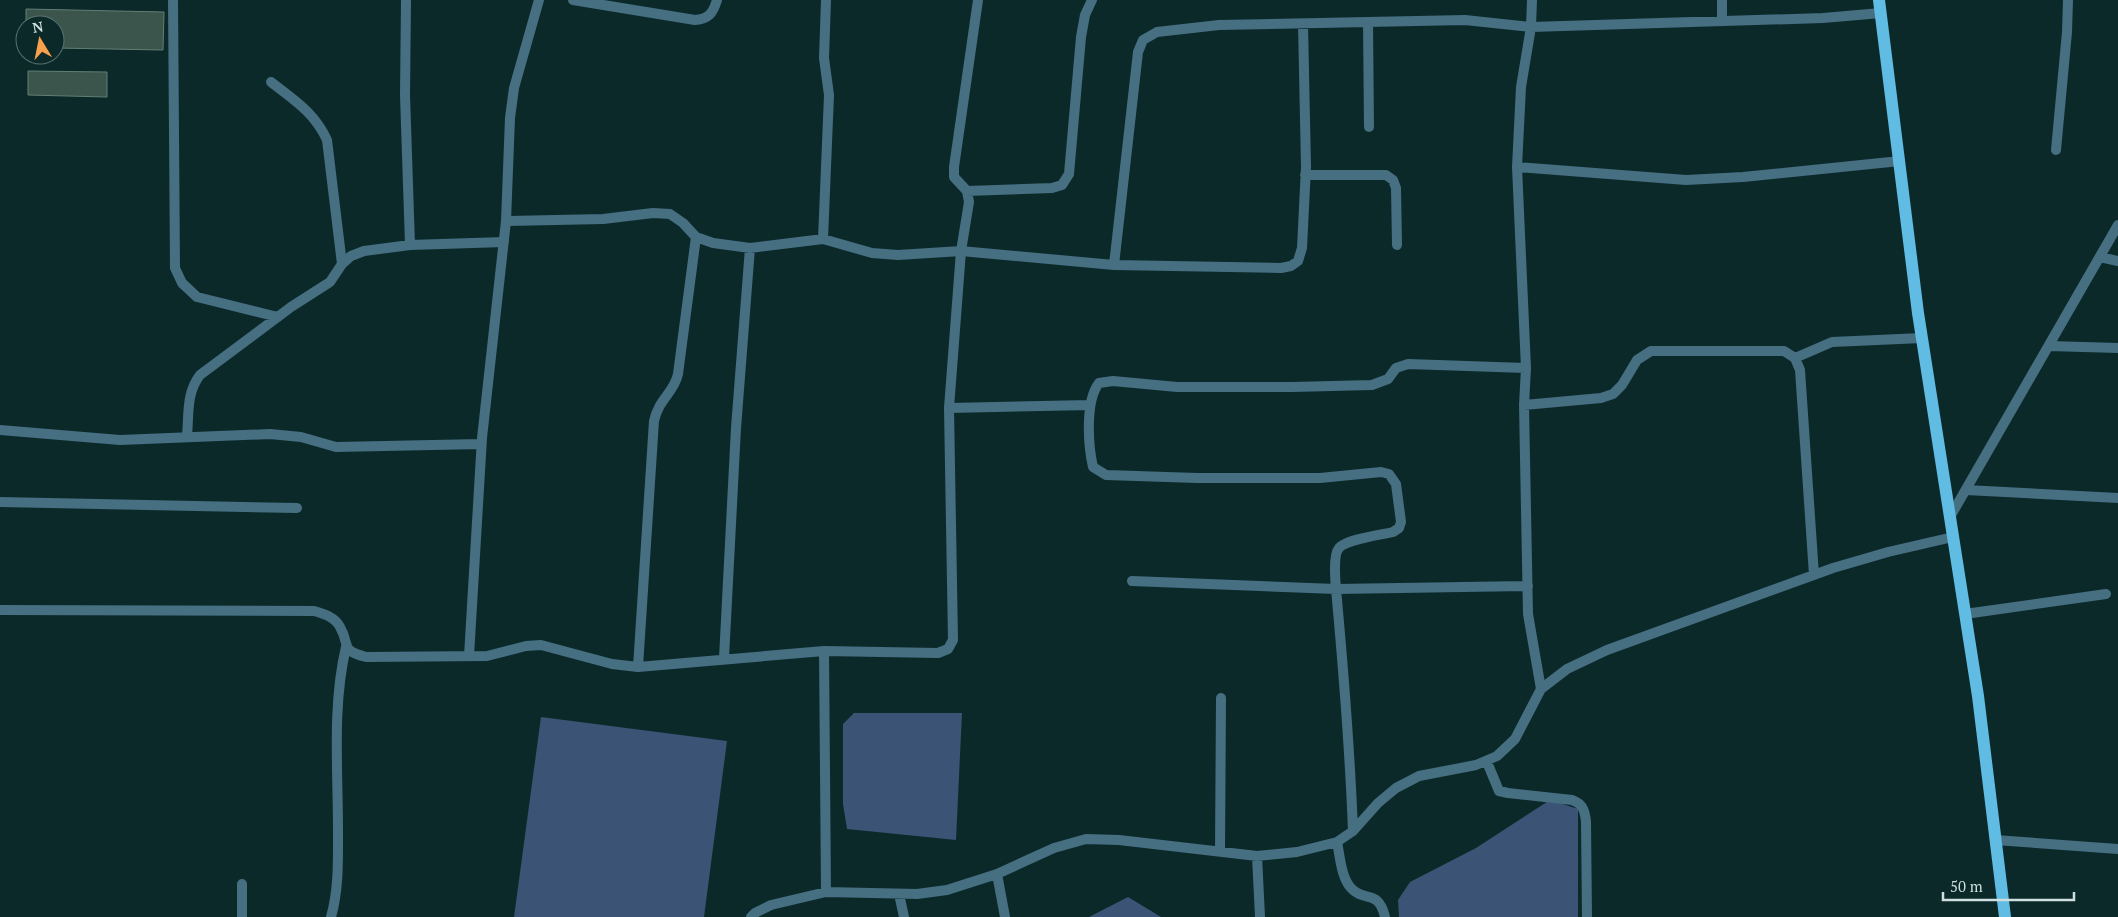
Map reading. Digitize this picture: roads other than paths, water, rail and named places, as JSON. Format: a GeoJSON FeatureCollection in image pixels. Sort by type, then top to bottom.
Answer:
{"type":"FeatureCollection","features":[{"type":"Feature","properties":{"kind":"main road"},"geometry":{"type":"LineString","coordinates":[[1880,6],[1922,338],[1978,696],[2005,917]]}},
{"type":"Feature","properties":{"kind":"street"},"geometry":{"type":"LineString","coordinates":[[173,0],[175,268],[182,283],[197,297],[278,317]]}},
{"type":"Feature","properties":{"kind":"street"},"geometry":{"type":"LineString","coordinates":[[406,0],[404,95],[410,244]]}},
{"type":"Feature","properties":{"kind":"street"},"geometry":{"type":"LineString","coordinates":[[469,656],[481,444],[506,221],[510,118],[514,88],[539,0]]}},
{"type":"Feature","properties":{"kind":"street"},"geometry":{"type":"LineString","coordinates":[[573,0],[703,20],[712,13],[717,0]]}},
{"type":"Feature","properties":{"kind":"street"},"geometry":{"type":"LineString","coordinates":[[823,239],[828,104],[824,58],[826,0]]}},
{"type":"Feature","properties":{"kind":"street"},"geometry":{"type":"LineString","coordinates":[[0,610],[314,611],[328,615],[340,626],[346,646],[353,654],[366,657],[487,656],[526,646],[541,645],[612,664],[638,667],[724,658],[824,651],[938,653],[948,649],[953,640],[949,408],[961,251],[969,202],[967,191],[954,176],[954,167],[978,0]]}},
{"type":"Feature","properties":{"kind":"street"},"geometry":{"type":"LineString","coordinates":[[967,191],[1052,188],[1062,184],[1069,174],[1080,37],[1085,15],[1092,0]]}},
{"type":"Feature","properties":{"kind":"street"},"geometry":{"type":"LineString","coordinates":[[1532,0],[1531,27],[1521,87],[1517,167],[1526,368],[1524,405],[1528,614],[1540,689]]}},
{"type":"Feature","properties":{"kind":"street"},"geometry":{"type":"LineString","coordinates":[[1722,0],[1722,20]]}},
{"type":"Feature","properties":{"kind":"street"},"geometry":{"type":"LineString","coordinates":[[2056,150],[2067,32],[2068,0]]}},
{"type":"Feature","properties":{"kind":"street"},"geometry":{"type":"LineString","coordinates":[[1114,265],[1138,52],[1144,40],[1157,32],[1210,26],[1464,20],[1531,27],[1822,18],[1880,6]]}},
{"type":"Feature","properties":{"kind":"street"},"geometry":{"type":"LineString","coordinates":[[1368,23],[1369,127]]}},
{"type":"Feature","properties":{"kind":"street"},"geometry":{"type":"LineString","coordinates":[[506,221],[603,219],[653,212],[670,214],[684,223],[696,237],[714,243],[750,248],[823,239],[872,253],[898,255],[961,251],[1114,265],[1281,268],[1291,266],[1298,261],[1302,248],[1305,176],[1303,24]]}},
{"type":"Feature","properties":{"kind":"street"},"geometry":{"type":"LineString","coordinates":[[271,82],[307,110],[319,124],[327,140],[342,264]]}},
{"type":"Feature","properties":{"kind":"street"},"geometry":{"type":"LineString","coordinates":[[1517,167],[1686,180],[1743,177],[1900,160]]}},
{"type":"Feature","properties":{"kind":"street"},"geometry":{"type":"LineString","coordinates":[[1305,176],[1386,175],[1393,180],[1396,188],[1397,245]]}},
{"type":"Feature","properties":{"kind":"street"},"geometry":{"type":"LineString","coordinates":[[1950,517],[2118,225]]}},
{"type":"Feature","properties":{"kind":"street"},"geometry":{"type":"LineString","coordinates":[[638,667],[654,421],[660,402],[676,382],[678,374],[696,237]]}},
{"type":"Feature","properties":{"kind":"street"},"geometry":{"type":"LineString","coordinates":[[187,436],[190,395],[193,384],[200,375],[278,317],[330,282],[342,264],[351,256],[364,251],[410,244],[504,242]]}},
{"type":"Feature","properties":{"kind":"street"},"geometry":{"type":"LineString","coordinates":[[724,658],[736,428],[750,248]]}},
{"type":"Feature","properties":{"kind":"street"},"geometry":{"type":"LineString","coordinates":[[2100,257],[2118,261]]}},
{"type":"Feature","properties":{"kind":"street"},"geometry":{"type":"LineString","coordinates":[[1795,358],[1832,342],[1922,338]]}},
{"type":"Feature","properties":{"kind":"street"},"geometry":{"type":"LineString","coordinates":[[2049,346],[2118,348]]}},
{"type":"Feature","properties":{"kind":"street"},"geometry":{"type":"LineString","coordinates":[[1524,405],[1601,398],[1614,394],[1622,385],[1637,360],[1651,351],[1784,351],[1795,358],[1800,370],[1814,575]]}},
{"type":"Feature","properties":{"kind":"street"},"geometry":{"type":"LineString","coordinates":[[1353,831],[1348,718],[1336,589],[1336,556],[1338,549],[1345,543],[1393,532],[1400,528],[1401,522],[1396,484],[1389,474],[1381,472],[1301,478],[1197,478],[1106,475],[1093,467],[1089,451],[1092,392],[1099,383],[1113,381],[1177,387],[1354,385],[1381,382],[1388,379],[1396,368],[1408,364],[1526,368]]}},
{"type":"Feature","properties":{"kind":"street"},"geometry":{"type":"LineString","coordinates":[[949,408],[1090,405]]}},
{"type":"Feature","properties":{"kind":"street"},"geometry":{"type":"LineString","coordinates":[[0,430],[120,440],[270,434],[314,440],[336,447],[481,444]]}},
{"type":"Feature","properties":{"kind":"street"},"geometry":{"type":"LineString","coordinates":[[1966,490],[2118,498]]}},
{"type":"Feature","properties":{"kind":"street"},"geometry":{"type":"LineString","coordinates":[[0,502],[297,508]]}},
{"type":"Feature","properties":{"kind":"street"},"geometry":{"type":"LineString","coordinates":[[750,917],[771,905],[826,892],[917,894],[947,890],[997,874],[1054,848],[1086,839],[1119,840],[1257,856],[1297,852],[1337,842],[1353,831],[1378,803],[1396,788],[1419,776],[1487,762],[1497,756],[1515,739],[1540,689],[1567,669],[1607,650],[1814,575],[1888,552],[1953,536]]}},
{"type":"Feature","properties":{"kind":"street"},"geometry":{"type":"LineString","coordinates":[[1132,581],[1336,589],[1528,586]]}},
{"type":"Feature","properties":{"kind":"street"},"geometry":{"type":"LineString","coordinates":[[1966,614],[2106,594]]}},
{"type":"Feature","properties":{"kind":"street"},"geometry":{"type":"LineString","coordinates":[[331,917],[334,908],[338,870],[338,683],[346,646]]}},
{"type":"Feature","properties":{"kind":"street"},"geometry":{"type":"LineString","coordinates":[[824,651],[826,892]]}},
{"type":"Feature","properties":{"kind":"street"},"geometry":{"type":"LineString","coordinates":[[1220,852],[1222,698]]}},
{"type":"Feature","properties":{"kind":"street"},"geometry":{"type":"LineString","coordinates":[[1487,762],[1499,791],[1572,800],[1580,803],[1585,812],[1586,822],[1587,917]]}},
{"type":"Feature","properties":{"kind":"street"},"geometry":{"type":"LineString","coordinates":[[1995,840],[2118,850]]}},
{"type":"Feature","properties":{"kind":"street"},"geometry":{"type":"LineString","coordinates":[[1337,842],[1346,880],[1350,888],[1356,893],[1374,898],[1382,905],[1385,917]]}},
{"type":"Feature","properties":{"kind":"street"},"geometry":{"type":"LineString","coordinates":[[1257,856],[1260,917]]}},
{"type":"Feature","properties":{"kind":"street"},"geometry":{"type":"LineString","coordinates":[[997,874],[1005,917]]}},
{"type":"Feature","properties":{"kind":"street"},"geometry":{"type":"LineString","coordinates":[[242,884],[242,917]]}},
{"type":"Feature","properties":{"kind":"street"},"geometry":{"type":"LineString","coordinates":[[899,894],[904,917]]}},
{"type":"Feature","properties":{"kind":"water"},"geometry":{"type":"Polygon","coordinates":[[[854,713],[962,713],[956,840],[847,829],[843,804],[843,724],[854,713]]]}},
{"type":"Feature","properties":{"kind":"water"},"geometry":{"type":"Polygon","coordinates":[[[541,717],[727,741],[704,917],[514,917],[541,717]]]}},
{"type":"Feature","properties":{"kind":"water"},"geometry":{"type":"Polygon","coordinates":[[[1550,800],[1578,809],[1578,917],[1399,917],[1398,900],[1410,882],[1476,848],[1550,800]]]}},
{"type":"Feature","properties":{"kind":"water"},"geometry":{"type":"Polygon","coordinates":[[[1128,897],[1161,917],[1089,917],[1128,897]]]}}]}
